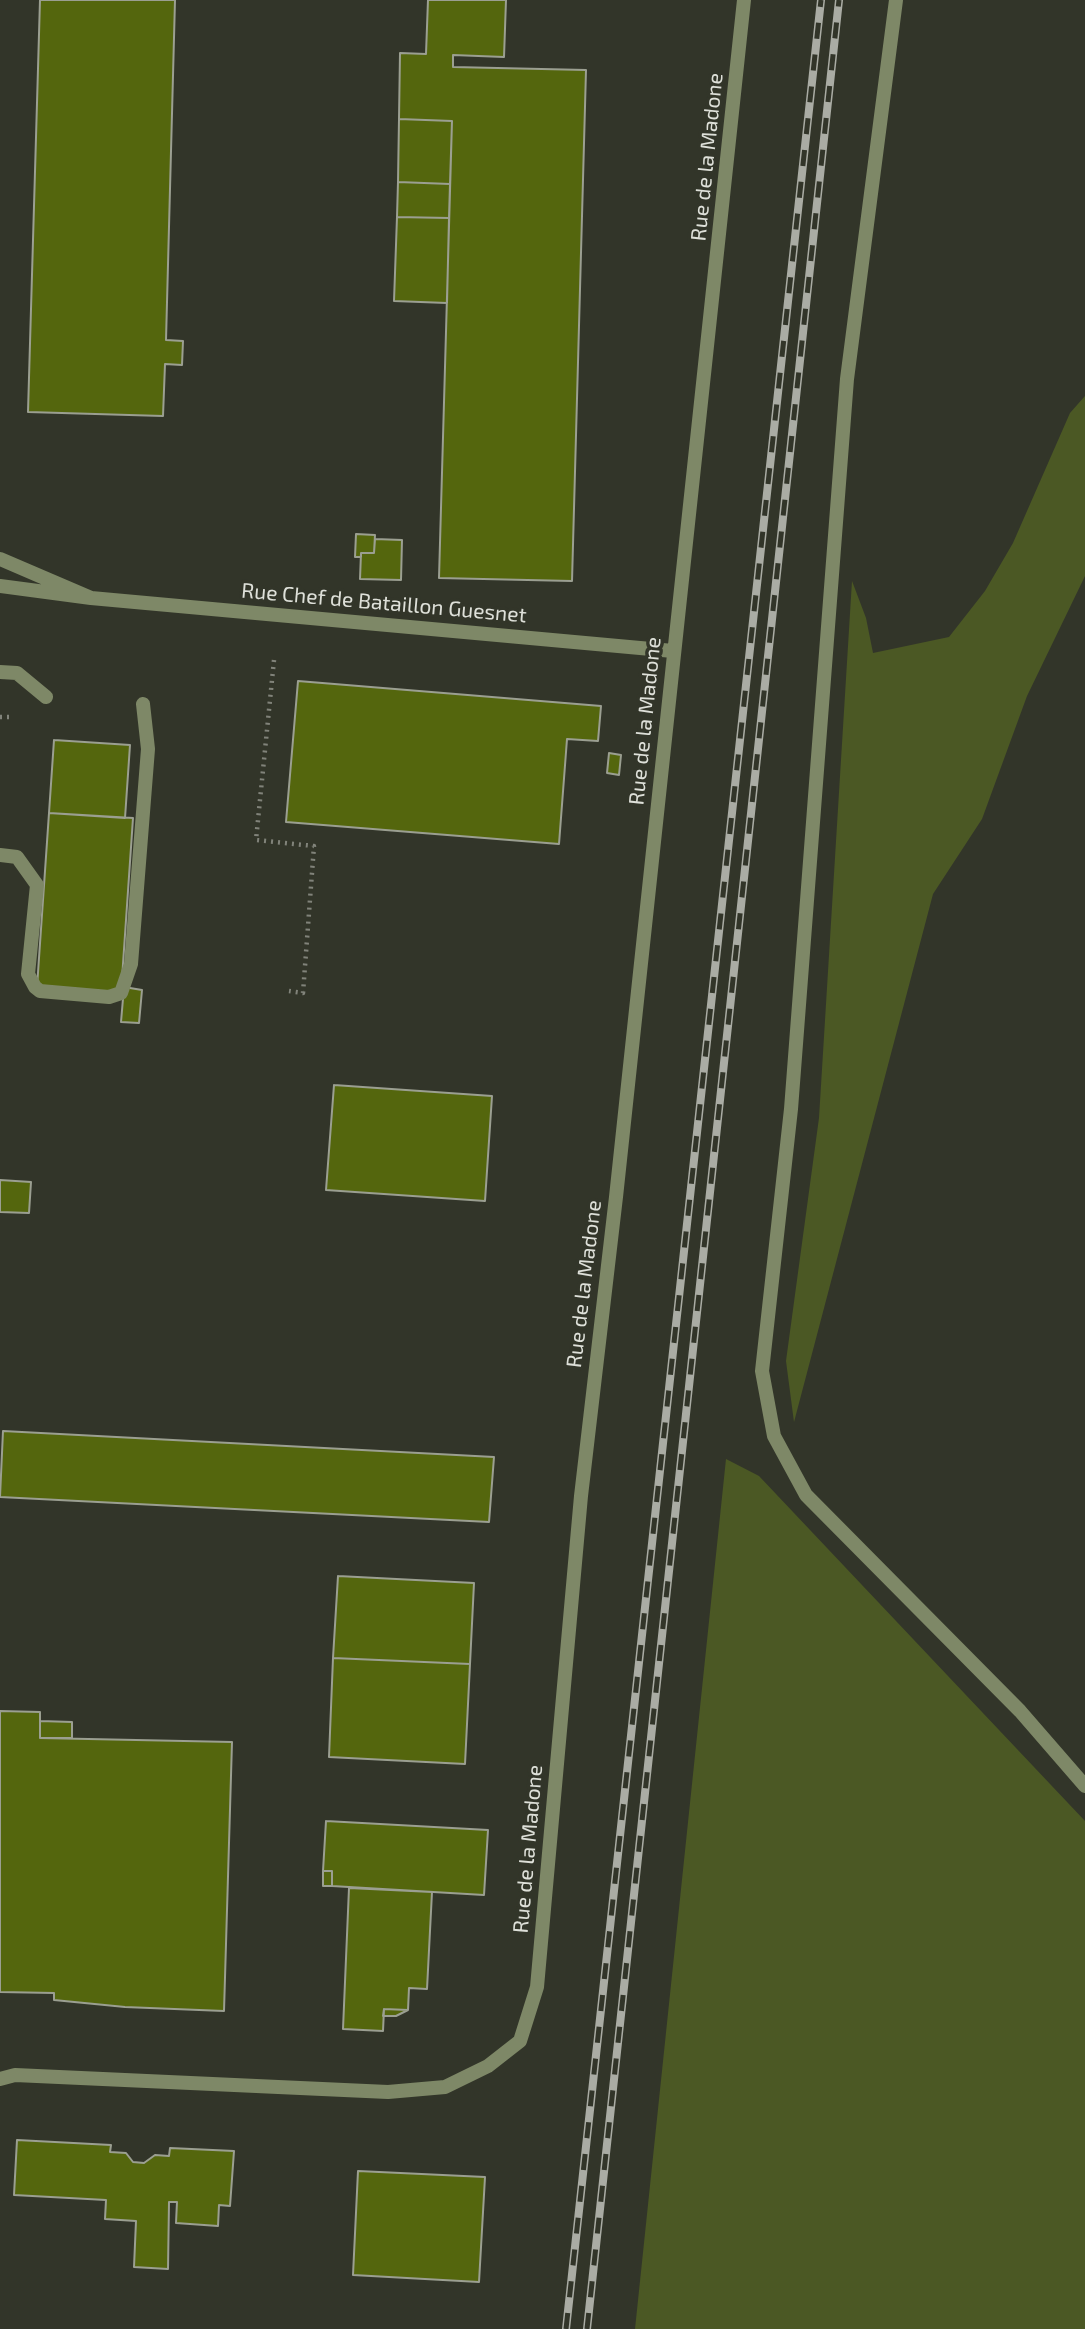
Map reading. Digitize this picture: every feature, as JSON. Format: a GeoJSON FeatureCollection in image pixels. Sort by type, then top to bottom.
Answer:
{"type":"FeatureCollection","features":[{"type":"Feature","properties":{"kind":"street","name":"Rue de la Madone"},"geometry":{"type":"LineString","coordinates":[[0,2079],[15,2076],[388,2092],[445,2087],[488,2066],[520,2041],[537,1987],[581,1496],[616,1197],[744,0]]}},
{"type":"Feature","properties":{"kind":"street"},"geometry":{"type":"LineString","coordinates":[[896,0],[847,379],[791,1109],[762,1371],[774,1436],[806,1495],[1020,1711],[1085,1786]]}},
{"type":"Feature","properties":{"kind":"street","name":"Rue Chef de Bataillon Guesnet"},"geometry":{"type":"LineString","coordinates":[[0,559],[91,598]]}},
{"type":"Feature","properties":{"kind":"street","name":"Rue Chef de Bataillon Guesnet"},"geometry":{"type":"LineString","coordinates":[[0,586],[91,598],[673,651]]}},
{"type":"Feature","properties":{"kind":"street"},"geometry":{"type":"LineString","coordinates":[[0,672],[17,673],[46,697]]}},
{"type":"Feature","properties":{"kind":"street"},"geometry":{"type":"LineString","coordinates":[[0,855],[17,857],[37,885],[28,974],[35,987],[40,991],[109,997],[121,993],[131,964],[148,750],[143,704]]}},
{"type":"Feature","properties":{"kind":"path"},"geometry":{"type":"LineString","coordinates":[[274,660],[256,840],[314,846],[303,993],[289,991]]}},
{"type":"Feature","properties":{"kind":"path"},"geometry":{"type":"LineString","coordinates":[[0,717],[9,717]]}},
{"type":"Feature","properties":{"kind":"green space"},"geometry":{"type":"Polygon","coordinates":[[[1085,396],[1085,576],[1027,696],[982,819],[933,894],[794,1422],[786,1361],[819,1118],[852,581],[866,618],[873,653],[949,637],[985,591],[1013,543],[1070,413],[1085,396]]]}},
{"type":"Feature","properties":{"kind":"green space"},"geometry":{"type":"Polygon","coordinates":[[[726,1459],[759,1476],[1085,1821],[1085,2329],[635,2329],[726,1459]]]}},
{"type":"Feature","properties":{"kind":"building"},"geometry":{"type":"Polygon","coordinates":[[[40,0],[175,0],[166,340],[183,341],[182,365],[165,364],[163,416],[28,412],[40,0]]]}},
{"type":"Feature","properties":{"kind":"building"},"geometry":{"type":"Polygon","coordinates":[[[428,0],[506,0],[504,57],[453,55],[453,67],[586,70],[572,581],[439,578],[452,121],[399,119],[400,53],[426,54],[428,0]]]}},
{"type":"Feature","properties":{"kind":"building"},"geometry":{"type":"Polygon","coordinates":[[[399,119],[452,121],[450,184],[398,182],[399,119]]]}},
{"type":"Feature","properties":{"kind":"building"},"geometry":{"type":"Polygon","coordinates":[[[398,182],[450,184],[449,218],[397,217],[398,182]]]}},
{"type":"Feature","properties":{"kind":"building"},"geometry":{"type":"Polygon","coordinates":[[[397,217],[449,218],[447,303],[394,301],[397,217]]]}},
{"type":"Feature","properties":{"kind":"building"},"geometry":{"type":"Polygon","coordinates":[[[356,534],[375,535],[374,553],[361,553],[361,557],[355,557],[356,534]]]}},
{"type":"Feature","properties":{"kind":"building"},"geometry":{"type":"Polygon","coordinates":[[[375,539],[402,540],[401,580],[360,579],[361,553],[374,553],[375,539]]]}},
{"type":"Feature","properties":{"kind":"building"},"geometry":{"type":"Polygon","coordinates":[[[298,681],[601,706],[598,741],[567,739],[559,844],[286,822],[298,681]]]}},
{"type":"Feature","properties":{"kind":"building"},"geometry":{"type":"Polygon","coordinates":[[[54,740],[130,745],[125,818],[49,813],[54,740]]]}},
{"type":"Feature","properties":{"kind":"building"},"geometry":{"type":"Polygon","coordinates":[[[609,753],[621,755],[619,775],[607,773],[609,753]]]}},
{"type":"Feature","properties":{"kind":"building"},"geometry":{"type":"Polygon","coordinates":[[[49,813],[133,818],[121,993],[37,987],[49,813]]]}},
{"type":"Feature","properties":{"kind":"building"},"geometry":{"type":"Polygon","coordinates":[[[124,987],[142,990],[139,1023],[121,1022],[124,987]]]}},
{"type":"Feature","properties":{"kind":"building"},"geometry":{"type":"Polygon","coordinates":[[[334,1085],[492,1096],[485,1201],[326,1190],[334,1085]]]}},
{"type":"Feature","properties":{"kind":"building"},"geometry":{"type":"Polygon","coordinates":[[[0,1180],[31,1182],[29,1213],[0,1212],[0,1180]]]}},
{"type":"Feature","properties":{"kind":"building"},"geometry":{"type":"Polygon","coordinates":[[[3,1431],[494,1457],[489,1522],[0,1497],[3,1431]]]}},
{"type":"Feature","properties":{"kind":"building"},"geometry":{"type":"Polygon","coordinates":[[[338,1576],[474,1583],[470,1664],[333,1658],[338,1576]]]}},
{"type":"Feature","properties":{"kind":"building"},"geometry":{"type":"Polygon","coordinates":[[[333,1658],[470,1664],[465,1764],[329,1757],[333,1658]]]}},
{"type":"Feature","properties":{"kind":"building"},"geometry":{"type":"Polygon","coordinates":[[[0,1711],[40,1712],[40,1738],[232,1742],[224,2011],[125,2007],[54,2000],[54,1993],[0,1992],[0,1711]]]}},
{"type":"Feature","properties":{"kind":"building"},"geometry":{"type":"Polygon","coordinates":[[[40,1721],[72,1722],[72,1738],[40,1738],[40,1721]]]}},
{"type":"Feature","properties":{"kind":"building"},"geometry":{"type":"Polygon","coordinates":[[[326,1821],[488,1830],[484,1895],[332,1886],[332,1871],[323,1871],[326,1821]]]}},
{"type":"Feature","properties":{"kind":"building"},"geometry":{"type":"Polygon","coordinates":[[[323,1871],[332,1871],[332,1886],[323,1886],[323,1871]]]}},
{"type":"Feature","properties":{"kind":"building"},"geometry":{"type":"Polygon","coordinates":[[[349,1888],[432,1892],[427,1989],[409,1988],[408,2010],[384,2009],[383,2031],[343,2029],[349,1888]]]}},
{"type":"Feature","properties":{"kind":"building"},"geometry":{"type":"Polygon","coordinates":[[[384,2009],[408,2010],[396,2016],[383,2016],[384,2009]]]}},
{"type":"Feature","properties":{"kind":"building"},"geometry":{"type":"Polygon","coordinates":[[[17,2140],[111,2145],[110,2152],[126,2153],[133,2162],[144,2163],[155,2155],[169,2156],[170,2148],[234,2151],[230,2206],[219,2205],[218,2226],[176,2223],[177,2202],[169,2202],[168,2269],[134,2267],[136,2221],[105,2219],[106,2200],[14,2195],[17,2140]]]}},
{"type":"Feature","properties":{"kind":"building"},"geometry":{"type":"Polygon","coordinates":[[[358,2171],[485,2177],[479,2282],[353,2275],[358,2171]]]}},
{"type":"Feature","properties":{"kind":"railway"},"geometry":{"type":"LineString","coordinates":[[566,2329],[821,0]]}},
{"type":"Feature","properties":{"kind":"railway"},"geometry":{"type":"LineString","coordinates":[[587,2329],[839,0]]}}]}
